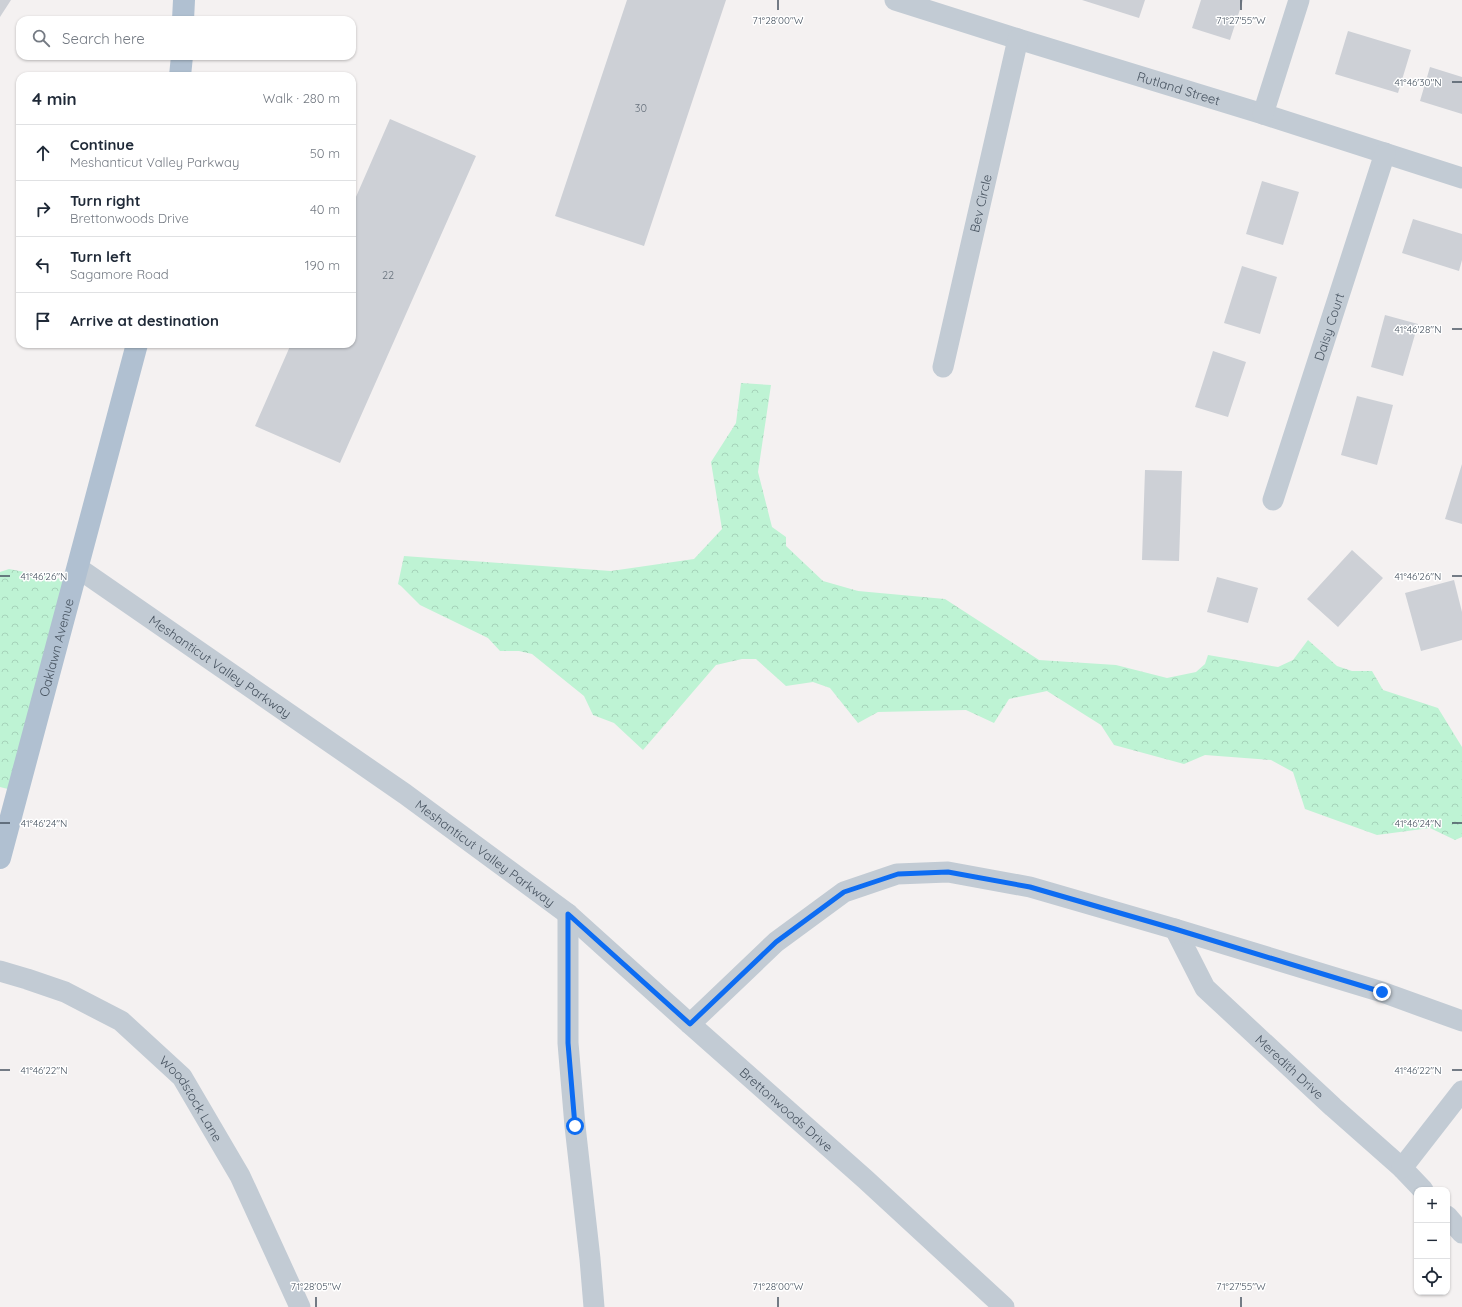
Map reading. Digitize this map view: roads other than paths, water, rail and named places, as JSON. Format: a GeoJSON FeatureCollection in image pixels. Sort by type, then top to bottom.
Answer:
{"type":"FeatureCollection","features":[{"type":"Feature","properties":{"kind":"main road"},"geometry":{"type":"LineString","coordinates":[[183,16],[184,0]]}},
{"type":"Feature","properties":{"kind":"main road"},"geometry":{"type":"LineString","coordinates":[[180,72],[182,60]]}},
{"type":"Feature","properties":{"kind":"main road","name":"Oaklawn Avenue"},"geometry":{"type":"LineString","coordinates":[[0,858],[136,348]]}},
{"type":"Feature","properties":{"kind":"street","name":"Rutland Street"},"geometry":{"type":"LineString","coordinates":[[895,0],[1263,114],[1462,178]]}},
{"type":"Feature","properties":{"kind":"street"},"geometry":{"type":"LineString","coordinates":[[1263,114],[1299,0]]}},
{"type":"Feature","properties":{"kind":"street","name":"Bev Circle"},"geometry":{"type":"LineString","coordinates":[[943,367],[1018,39]]}},
{"type":"Feature","properties":{"kind":"street","name":"Daisy Court"},"geometry":{"type":"LineString","coordinates":[[1273,500],[1385,153]]}},
{"type":"Feature","properties":{"kind":"street","name":"Meshanticut Valley Parkway"},"geometry":{"type":"LineString","coordinates":[[78,568],[405,794],[568,914],[568,1043],[594,1307]]}},
{"type":"Feature","properties":{"kind":"street"},"geometry":{"type":"LineString","coordinates":[[690,1024],[782,937],[844,892],[898,874],[948,872],[1030,887],[1175,929],[1382,992],[1462,1021]]}},
{"type":"Feature","properties":{"kind":"street","name":"Brettonwoods Drive"},"geometry":{"type":"LineString","coordinates":[[568,914],[864,1179],[1004,1307]]}},
{"type":"Feature","properties":{"kind":"street","name":"Meredith Drive"},"geometry":{"type":"LineString","coordinates":[[1175,929],[1205,988],[1333,1107],[1402,1168],[1420,1187]]}},
{"type":"Feature","properties":{"kind":"street","name":"Woodstock Lane"},"geometry":{"type":"LineString","coordinates":[[0,971],[65,992],[121,1021],[182,1077],[240,1176],[300,1307]]}},
{"type":"Feature","properties":{"kind":"street"},"geometry":{"type":"LineString","coordinates":[[1402,1168],[1462,1091]]}},
{"type":"Feature","properties":{"kind":"street"},"geometry":{"type":"LineString","coordinates":[[1450,1219],[1462,1233]]}}]}
